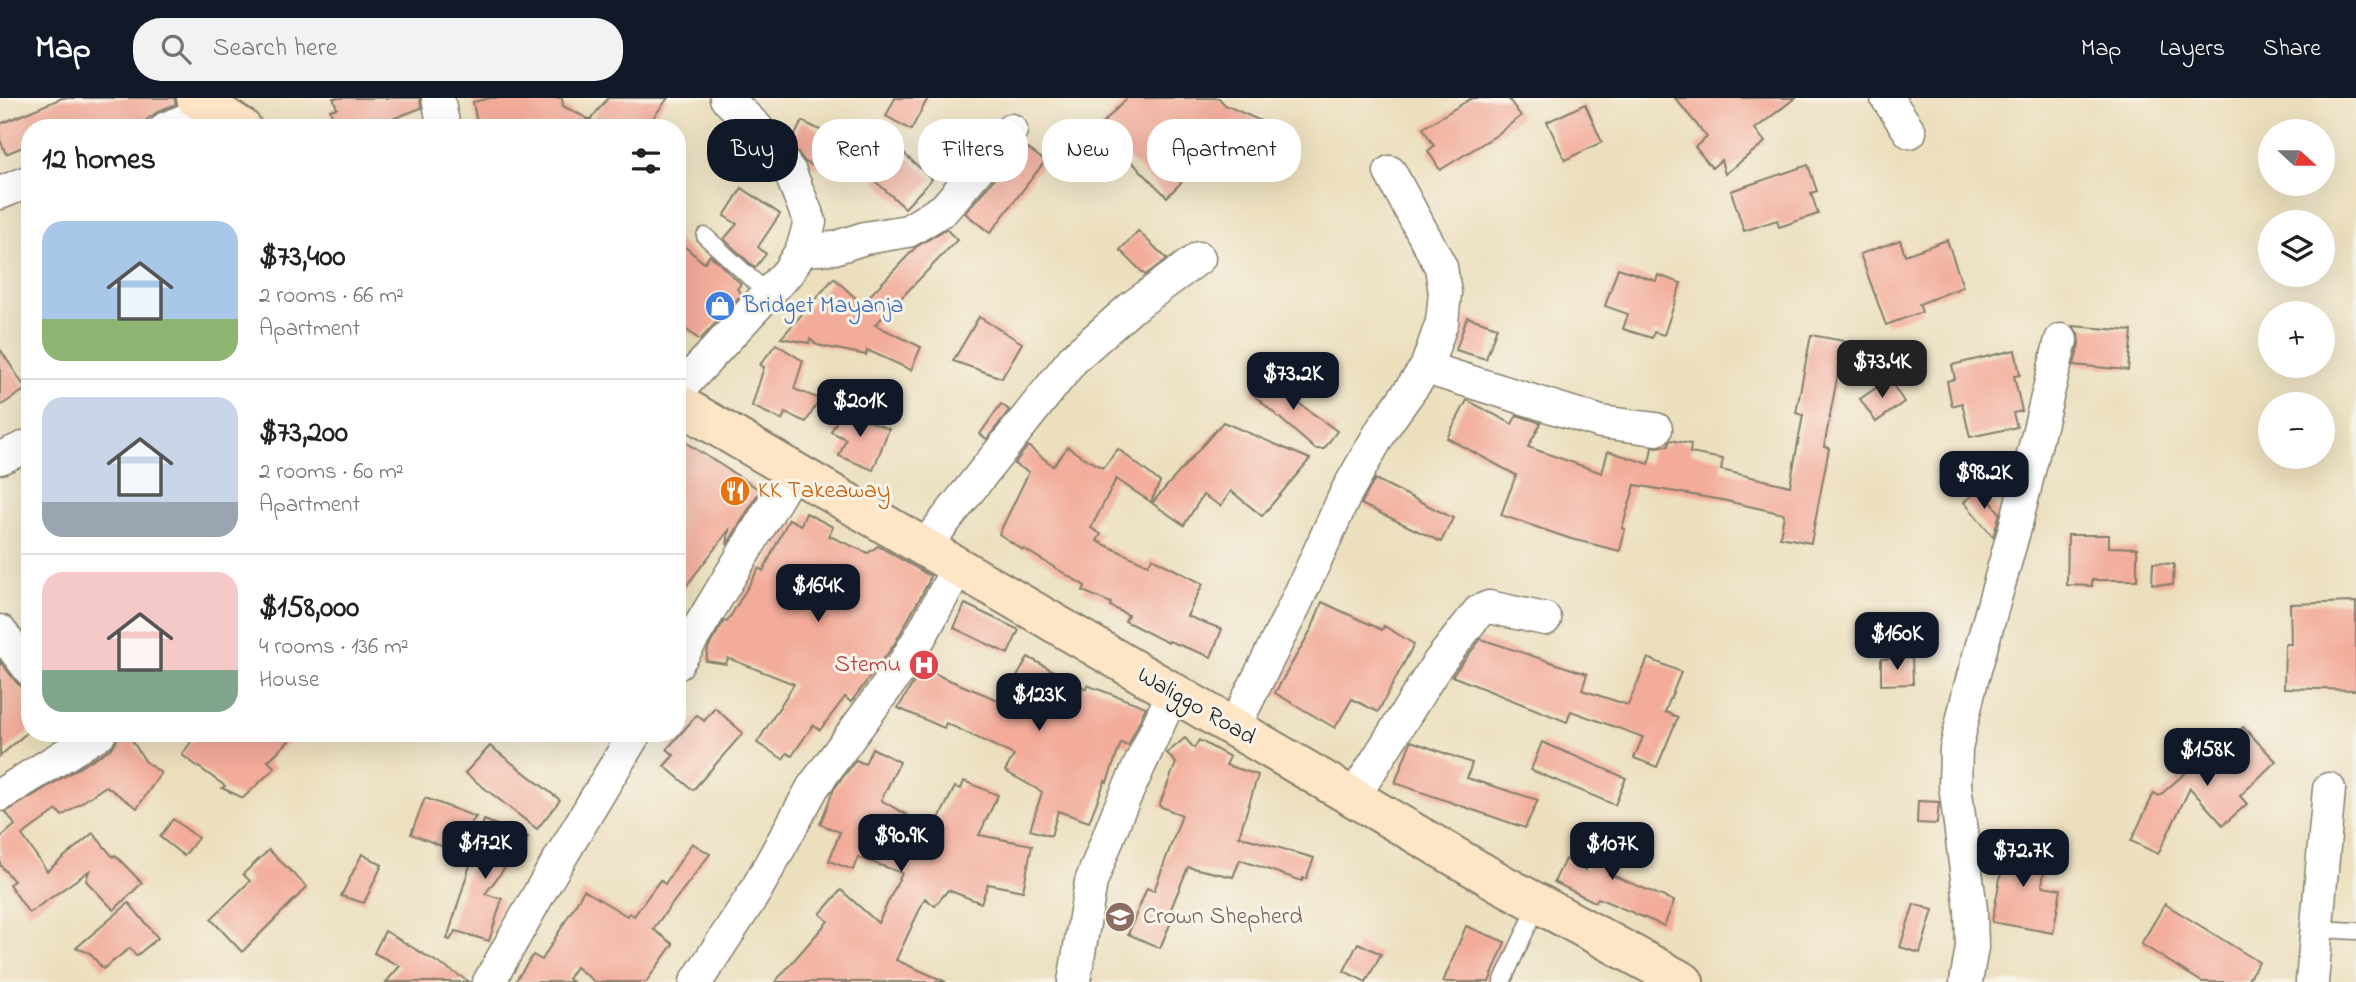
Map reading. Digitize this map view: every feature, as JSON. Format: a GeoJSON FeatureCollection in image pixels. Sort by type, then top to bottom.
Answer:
{"type":"FeatureCollection","features":[{"type":"Feature","properties":{"kind":"street"},"geometry":{"type":"LineString","coordinates":[[438,98],[442,119]]}},
{"type":"Feature","properties":{"kind":"street"},"geometry":{"type":"LineString","coordinates":[[686,381],[788,272],[802,250],[810,222],[790,172],[757,128],[726,98]]}},
{"type":"Feature","properties":{"kind":"street"},"geometry":{"type":"LineString","coordinates":[[1886,98],[1910,132]]}},
{"type":"Feature","properties":{"kind":"street"},"geometry":{"type":"LineString","coordinates":[[195,119],[217,112]]}},
{"type":"Feature","properties":{"kind":"street"},"geometry":{"type":"LineString","coordinates":[[1233,729],[1294,607],[1347,491],[1383,428],[1426,368],[1442,321],[1445,293],[1441,267],[1390,172]]}},
{"type":"Feature","properties":{"kind":"street"},"geometry":{"type":"LineString","coordinates":[[802,250],[834,248],[865,238],[908,231],[944,209],[967,182]]}},
{"type":"Feature","properties":{"kind":"street"},"geometry":{"type":"LineString","coordinates":[[0,192],[21,184]]}},
{"type":"Feature","properties":{"kind":"street"},"geometry":{"type":"LineString","coordinates":[[924,547],[1075,357],[1131,308],[1199,258]]}},
{"type":"Feature","properties":{"kind":"street"},"geometry":{"type":"LineString","coordinates":[[1966,982],[1972,947],[1971,910],[1955,785],[1956,749],[1969,691],[2016,524],[2061,340]]}},
{"type":"Feature","properties":{"kind":"street"},"geometry":{"type":"LineString","coordinates":[[1426,368],[1601,422],[1656,429]]}},
{"type":"Feature","properties":{"kind":"street","name":"Waliggo Road"},"geometry":{"type":"LineString","coordinates":[[686,407],[1233,729],[1538,904],[1684,982]]}},
{"type":"Feature","properties":{"kind":"street"},"geometry":{"type":"LineString","coordinates":[[0,458],[21,449]]}},
{"type":"Feature","properties":{"kind":"street"},"geometry":{"type":"LineString","coordinates":[[686,649],[793,471]]}},
{"type":"Feature","properties":{"kind":"street"},"geometry":{"type":"LineString","coordinates":[[696,982],[755,892],[813,787],[903,665],[958,567]]}},
{"type":"Feature","properties":{"kind":"street"},"geometry":{"type":"LineString","coordinates":[[1353,798],[1436,666],[1479,611],[1489,607],[1545,619]]}},
{"type":"Feature","properties":{"kind":"street"},"geometry":{"type":"LineString","coordinates":[[0,631],[21,658]]}},
{"type":"Feature","properties":{"kind":"street"},"geometry":{"type":"LineString","coordinates":[[1074,982],[1091,882],[1118,812],[1173,693]]}},
{"type":"Feature","properties":{"kind":"street"},"geometry":{"type":"LineString","coordinates":[[0,795],[84,742]]}},
{"type":"Feature","properties":{"kind":"street"},"geometry":{"type":"LineString","coordinates":[[489,982],[630,742]]}},
{"type":"Feature","properties":{"kind":"street"},"geometry":{"type":"LineString","coordinates":[[2312,982],[2329,789]]}},
{"type":"Feature","properties":{"kind":"lane"},"geometry":{"type":"LineString","coordinates":[[705,236],[768,294]]}},
{"type":"Feature","properties":{"kind":"lane"},"geometry":{"type":"LineString","coordinates":[[1502,982],[1538,904]]}},
{"type":"Feature","properties":{"kind":"lane"},"geometry":{"type":"LineString","coordinates":[[2318,929],[2356,930]]}},
{"type":"Feature","properties":{"kind":"building"},"geometry":{"type":"Polygon","coordinates":[[[62,98],[174,98],[176,104],[148,119],[21,119],[21,148],[6,154],[0,140],[0,124],[62,98]]]}},
{"type":"Feature","properties":{"kind":"building"},"geometry":{"type":"Polygon","coordinates":[[[333,98],[420,98],[421,108],[392,119],[334,119],[330,110],[337,108],[333,98]]]}},
{"type":"Feature","properties":{"kind":"building"},"geometry":{"type":"Polygon","coordinates":[[[491,98],[562,98],[563,106],[588,119],[476,119],[473,102],[491,98]]]}},
{"type":"Feature","properties":{"kind":"building"},"geometry":{"type":"Polygon","coordinates":[[[608,98],[668,98],[652,119],[591,119],[608,98]]]}},
{"type":"Feature","properties":{"kind":"building"},"geometry":{"type":"Polygon","coordinates":[[[895,98],[928,98],[911,130],[904,126],[904,119],[886,116],[895,98]]]}},
{"type":"Feature","properties":{"kind":"building"},"geometry":{"type":"Polygon","coordinates":[[[1127,98],[1219,98],[1225,105],[1256,119],[1147,119],[1147,177],[1133,163],[1133,119],[1107,119],[1127,98]]]}},
{"type":"Feature","properties":{"kind":"building"},"geometry":{"type":"Polygon","coordinates":[[[1472,98],[1508,98],[1521,116],[1495,136],[1440,170],[1428,151],[1434,146],[1423,128],[1472,98]]]}},
{"type":"Feature","properties":{"kind":"building"},"geometry":{"type":"Polygon","coordinates":[[[1675,98],[1795,98],[1755,129],[1765,142],[1725,174],[1721,160],[1712,168],[1695,147],[1707,137],[1675,98]]]}},
{"type":"Feature","properties":{"kind":"building"},"geometry":{"type":"Polygon","coordinates":[[[1585,104],[1602,142],[1565,160],[1547,122],[1585,104]]]}},
{"type":"Feature","properties":{"kind":"building"},"geometry":{"type":"Polygon","coordinates":[[[802,121],[812,126],[812,165],[805,162],[798,152],[798,129],[802,121]]]}},
{"type":"Feature","properties":{"kind":"building"},"geometry":{"type":"Polygon","coordinates":[[[1028,149],[1042,159],[1042,165],[990,233],[965,213],[991,182],[1028,182],[1028,149]]]}},
{"type":"Feature","properties":{"kind":"building"},"geometry":{"type":"Polygon","coordinates":[[[904,154],[918,166],[918,182],[929,182],[905,208],[876,182],[904,182],[904,154]]]}},
{"type":"Feature","properties":{"kind":"building"},"geometry":{"type":"Polygon","coordinates":[[[1808,165],[1817,191],[1811,193],[1818,214],[1779,227],[1777,220],[1744,231],[1731,191],[1808,165]]]}},
{"type":"Feature","properties":{"kind":"building"},"geometry":{"type":"Polygon","coordinates":[[[1152,182],[1182,182],[1167,197],[1152,182]]]}},
{"type":"Feature","properties":{"kind":"building"},"geometry":{"type":"Polygon","coordinates":[[[742,188],[780,214],[758,247],[766,254],[755,268],[724,239],[737,224],[724,216],[742,188]]]}},
{"type":"Feature","properties":{"kind":"building"},"geometry":{"type":"Polygon","coordinates":[[[946,229],[957,240],[875,325],[921,347],[911,370],[867,350],[866,355],[817,345],[810,339],[809,343],[781,338],[834,278],[862,304],[916,247],[946,229]]]}},
{"type":"Feature","properties":{"kind":"building"},"geometry":{"type":"Polygon","coordinates":[[[1138,231],[1167,259],[1145,275],[1120,250],[1138,231]]]}},
{"type":"Feature","properties":{"kind":"building"},"geometry":{"type":"Polygon","coordinates":[[[1900,240],[1905,255],[1947,240],[1963,287],[1919,304],[1922,312],[1886,325],[1860,254],[1900,240]]]}},
{"type":"Feature","properties":{"kind":"building"},"geometry":{"type":"Polygon","coordinates":[[[686,248],[704,263],[710,255],[741,284],[737,289],[742,294],[700,340],[686,330],[686,248]]]}},
{"type":"Feature","properties":{"kind":"building"},"geometry":{"type":"Polygon","coordinates":[[[1618,268],[1656,281],[1658,275],[1681,283],[1664,335],[1654,332],[1652,338],[1623,329],[1628,314],[1605,306],[1618,268]]]}},
{"type":"Feature","properties":{"kind":"building"},"geometry":{"type":"Polygon","coordinates":[[[979,317],[1022,343],[1002,378],[953,361],[979,317]]]}},
{"type":"Feature","properties":{"kind":"building"},"geometry":{"type":"Polygon","coordinates":[[[1467,317],[1497,327],[1486,359],[1456,350],[1467,317]]]}},
{"type":"Feature","properties":{"kind":"building"},"geometry":{"type":"Polygon","coordinates":[[[2073,326],[2132,331],[2128,370],[2074,365],[2079,344],[2078,334],[2073,326]]]}},
{"type":"Feature","properties":{"kind":"building"},"geometry":{"type":"Polygon","coordinates":[[[1811,335],[1844,341],[1824,447],[1829,448],[1811,543],[1780,537],[1784,514],[1635,485],[1622,528],[1625,529],[1620,551],[1571,539],[1501,515],[1516,475],[1447,438],[1467,400],[1512,424],[1517,415],[1541,423],[1528,447],[1602,473],[1608,451],[1649,464],[1652,447],[1668,446],[1670,440],[1691,444],[1690,453],[1723,459],[1721,470],[1790,486],[1803,415],[1796,413],[1811,335]]]}},
{"type":"Feature","properties":{"kind":"building"},"geometry":{"type":"Polygon","coordinates":[[[776,344],[803,361],[794,389],[820,399],[806,422],[785,413],[782,420],[752,406],[764,367],[760,365],[776,344]]]}},
{"type":"Feature","properties":{"kind":"building"},"geometry":{"type":"Polygon","coordinates":[[[0,349],[21,381],[21,392],[0,406],[0,349]]]}},
{"type":"Feature","properties":{"kind":"building"},"geometry":{"type":"Polygon","coordinates":[[[2015,350],[2020,375],[2014,376],[2022,411],[2013,413],[2017,427],[1970,437],[1962,403],[1952,406],[1947,381],[1955,379],[1952,365],[2015,350]]]}},
{"type":"Feature","properties":{"kind":"building"},"geometry":{"type":"Polygon","coordinates":[[[1268,371],[1297,396],[1293,399],[1337,431],[1324,449],[1315,449],[1250,392],[1268,371]]]}},
{"type":"Feature","properties":{"kind":"building"},"geometry":{"type":"Polygon","coordinates":[[[1889,379],[1904,402],[1876,422],[1860,399],[1889,379]]]}},
{"type":"Feature","properties":{"kind":"building"},"geometry":{"type":"Polygon","coordinates":[[[1001,404],[1009,410],[987,439],[980,434],[1001,404]]]}},
{"type":"Feature","properties":{"kind":"building"},"geometry":{"type":"Polygon","coordinates":[[[842,410],[889,429],[873,470],[839,456],[846,439],[831,432],[842,410]]]}},
{"type":"Feature","properties":{"kind":"building"},"geometry":{"type":"Polygon","coordinates":[[[1223,422],[1310,459],[1262,516],[1231,491],[1221,506],[1203,495],[1184,525],[1152,503],[1223,422]]]}},
{"type":"Feature","properties":{"kind":"building"},"geometry":{"type":"Polygon","coordinates":[[[686,443],[760,490],[727,545],[729,530],[686,586],[686,443]]]}},
{"type":"Feature","properties":{"kind":"building"},"geometry":{"type":"Polygon","coordinates":[[[1028,446],[1053,466],[1068,447],[1103,468],[1118,449],[1160,482],[1151,502],[1116,479],[1091,528],[1101,534],[1097,541],[1148,565],[1152,558],[1203,584],[1187,616],[1222,629],[1211,657],[1169,641],[1168,643],[1125,621],[1128,615],[1110,606],[1111,603],[1083,591],[1085,586],[999,534],[1029,472],[1014,464],[1028,446]]]}},
{"type":"Feature","properties":{"kind":"building"},"geometry":{"type":"Polygon","coordinates":[[[1375,479],[1453,518],[1441,542],[1361,504],[1375,479]]]}},
{"type":"Feature","properties":{"kind":"building"},"geometry":{"type":"Polygon","coordinates":[[[1980,489],[2000,513],[1993,537],[1964,502],[1980,489]]]}},
{"type":"Feature","properties":{"kind":"building"},"geometry":{"type":"Polygon","coordinates":[[[806,513],[833,527],[829,536],[868,553],[878,546],[930,576],[894,645],[851,702],[845,697],[820,730],[813,725],[792,756],[787,753],[783,759],[757,743],[794,684],[728,658],[726,664],[706,661],[708,648],[759,568],[763,571],[789,519],[801,525],[806,513]]]}},
{"type":"Feature","properties":{"kind":"building"},"geometry":{"type":"Polygon","coordinates":[[[2068,535],[2109,535],[2109,547],[2137,548],[2137,580],[2092,580],[2092,586],[2067,585],[2068,535]]]}},
{"type":"Feature","properties":{"kind":"building"},"geometry":{"type":"Polygon","coordinates":[[[2153,563],[2174,564],[2173,585],[2152,584],[2153,563]]]}},
{"type":"Feature","properties":{"kind":"building"},"geometry":{"type":"Polygon","coordinates":[[[1322,602],[1382,630],[1384,626],[1414,644],[1378,712],[1352,699],[1335,728],[1275,693],[1312,628],[1322,602]]]}},
{"type":"Feature","properties":{"kind":"building"},"geometry":{"type":"Polygon","coordinates":[[[2356,602],[2356,690],[2284,688],[2285,644],[2291,644],[2290,604],[2356,602]]]}},
{"type":"Feature","properties":{"kind":"building"},"geometry":{"type":"Polygon","coordinates":[[[965,604],[1019,630],[1008,654],[954,628],[965,604]]]}},
{"type":"Feature","properties":{"kind":"building"},"geometry":{"type":"Polygon","coordinates":[[[1481,639],[1587,674],[1582,690],[1628,705],[1648,658],[1681,672],[1665,712],[1678,717],[1657,767],[1634,758],[1643,737],[1571,711],[1567,722],[1452,676],[1481,639]]]}},
{"type":"Feature","properties":{"kind":"building"},"geometry":{"type":"Polygon","coordinates":[[[1028,657],[1086,689],[1087,685],[1146,707],[1128,746],[1121,743],[1089,822],[1058,811],[1051,836],[1030,830],[1042,792],[1005,771],[1014,755],[946,723],[944,728],[898,708],[923,667],[1003,702],[1028,657]]]}},
{"type":"Feature","properties":{"kind":"building"},"geometry":{"type":"Polygon","coordinates":[[[1912,658],[1913,684],[1881,685],[1881,659],[1912,658]]]}},
{"type":"Feature","properties":{"kind":"building"},"geometry":{"type":"Polygon","coordinates":[[[0,661],[21,686],[21,738],[0,756],[0,661]]]}},
{"type":"Feature","properties":{"kind":"building"},"geometry":{"type":"Polygon","coordinates":[[[715,708],[743,733],[693,790],[664,766],[674,755],[667,749],[673,742],[686,742],[686,727],[697,715],[704,721],[715,708]]]}},
{"type":"Feature","properties":{"kind":"building"},"geometry":{"type":"Polygon","coordinates":[[[2243,727],[2276,761],[2240,796],[2247,804],[2223,825],[2190,788],[2158,854],[2131,841],[2154,793],[2159,796],[2206,755],[2210,760],[2243,727]]]}},
{"type":"Feature","properties":{"kind":"building"},"geometry":{"type":"Polygon","coordinates":[[[1185,738],[1194,748],[1199,740],[1230,757],[1226,765],[1258,775],[1239,836],[1314,858],[1306,879],[1303,878],[1302,881],[1240,860],[1233,877],[1188,867],[1166,921],[1171,922],[1160,948],[1128,934],[1147,888],[1154,891],[1182,815],[1159,806],[1176,763],[1167,753],[1185,738]]]}},
{"type":"Feature","properties":{"kind":"building"},"geometry":{"type":"Polygon","coordinates":[[[1411,741],[1472,763],[1467,778],[1538,800],[1525,828],[1395,783],[1411,741]]]}},
{"type":"Feature","properties":{"kind":"building"},"geometry":{"type":"Polygon","coordinates":[[[116,742],[133,742],[146,762],[161,773],[137,808],[106,786],[62,816],[57,810],[22,835],[47,871],[93,833],[113,857],[115,855],[142,883],[114,910],[86,881],[89,871],[29,913],[9,884],[14,881],[0,865],[0,838],[15,825],[6,812],[110,749],[116,742]]]}},
{"type":"Feature","properties":{"kind":"building"},"geometry":{"type":"Polygon","coordinates":[[[191,742],[288,742],[268,761],[275,768],[243,798],[222,788],[225,786],[182,755],[191,742]]]}},
{"type":"Feature","properties":{"kind":"building"},"geometry":{"type":"Polygon","coordinates":[[[1542,742],[1626,778],[1615,805],[1531,770],[1542,742]]]}},
{"type":"Feature","properties":{"kind":"building"},"geometry":{"type":"Polygon","coordinates":[[[490,746],[560,800],[537,829],[465,773],[490,746]]]}},
{"type":"Feature","properties":{"kind":"building"},"geometry":{"type":"Polygon","coordinates":[[[872,748],[900,762],[881,800],[933,830],[955,787],[961,789],[964,781],[998,795],[979,835],[1032,845],[1023,891],[988,884],[981,903],[948,890],[935,906],[925,898],[896,960],[946,982],[775,982],[828,921],[820,914],[841,890],[878,923],[902,873],[858,857],[853,870],[829,861],[840,832],[820,824],[834,789],[856,760],[865,764],[872,748]]]}},
{"type":"Feature","properties":{"kind":"building"},"geometry":{"type":"Polygon","coordinates":[[[425,798],[476,817],[449,849],[411,834],[425,798]]]}},
{"type":"Feature","properties":{"kind":"building"},"geometry":{"type":"Polygon","coordinates":[[[1918,801],[1939,802],[1937,824],[1917,823],[1918,801]]]}},
{"type":"Feature","properties":{"kind":"building"},"geometry":{"type":"Polygon","coordinates":[[[173,819],[198,838],[184,856],[160,837],[173,819]]]}},
{"type":"Feature","properties":{"kind":"building"},"geometry":{"type":"Polygon","coordinates":[[[484,820],[528,837],[485,894],[502,899],[489,941],[456,931],[450,940],[447,939],[484,820]]]}},
{"type":"Feature","properties":{"kind":"building"},"geometry":{"type":"Polygon","coordinates":[[[1601,827],[1623,834],[1609,874],[1674,901],[1664,926],[1598,898],[1595,902],[1554,882],[1565,859],[1586,870],[1601,827]]]}},
{"type":"Feature","properties":{"kind":"building"},"geometry":{"type":"Polygon","coordinates":[[[692,843],[710,854],[653,929],[673,944],[646,982],[595,982],[576,967],[568,979],[573,982],[515,982],[533,955],[542,960],[584,890],[627,916],[629,913],[634,916],[660,880],[665,884],[692,843]]]}},
{"type":"Feature","properties":{"kind":"building"},"geometry":{"type":"Polygon","coordinates":[[[1991,844],[2046,851],[2042,886],[2061,889],[2053,933],[1992,922],[2001,873],[1988,871],[1991,844]]]}},
{"type":"Feature","properties":{"kind":"building"},"geometry":{"type":"Polygon","coordinates":[[[269,850],[307,887],[242,952],[211,919],[250,881],[243,874],[269,850]]]}},
{"type":"Feature","properties":{"kind":"building"},"geometry":{"type":"Polygon","coordinates":[[[362,854],[382,865],[364,903],[341,896],[362,854]]]}},
{"type":"Feature","properties":{"kind":"building"},"geometry":{"type":"Polygon","coordinates":[[[129,903],[158,938],[136,956],[130,948],[103,969],[90,953],[76,948],[129,903]]]}},
{"type":"Feature","properties":{"kind":"building"},"geometry":{"type":"Polygon","coordinates":[[[1914,904],[1933,910],[1920,953],[1900,947],[1914,904]]]}},
{"type":"Feature","properties":{"kind":"building"},"geometry":{"type":"Polygon","coordinates":[[[2165,904],[2259,962],[2246,982],[2202,982],[2141,944],[2165,904]]]}},
{"type":"Feature","properties":{"kind":"building"},"geometry":{"type":"Polygon","coordinates":[[[1466,926],[1505,942],[1489,982],[1443,982],[1466,926]]]}},
{"type":"Feature","properties":{"kind":"building"},"geometry":{"type":"Polygon","coordinates":[[[385,931],[470,982],[386,982],[400,966],[374,953],[385,931]]]}},
{"type":"Feature","properties":{"kind":"building"},"geometry":{"type":"Polygon","coordinates":[[[1358,943],[1381,954],[1366,982],[1344,971],[1358,943]]]}},
{"type":"Feature","properties":{"kind":"place","name":"Bridget Mayanja"},"geometry":{"type":"Point","coordinates":[720,306]}},
{"type":"Feature","properties":{"kind":"place","name":"KK Takeaway"},"geometry":{"type":"Point","coordinates":[735,491]}},
{"type":"Feature","properties":{"kind":"place","name":"Stemu"},"geometry":{"type":"Point","coordinates":[924,665]}},
{"type":"Feature","properties":{"kind":"place","name":"Crown Shepherd"},"geometry":{"type":"Point","coordinates":[1120,917]}}]}
